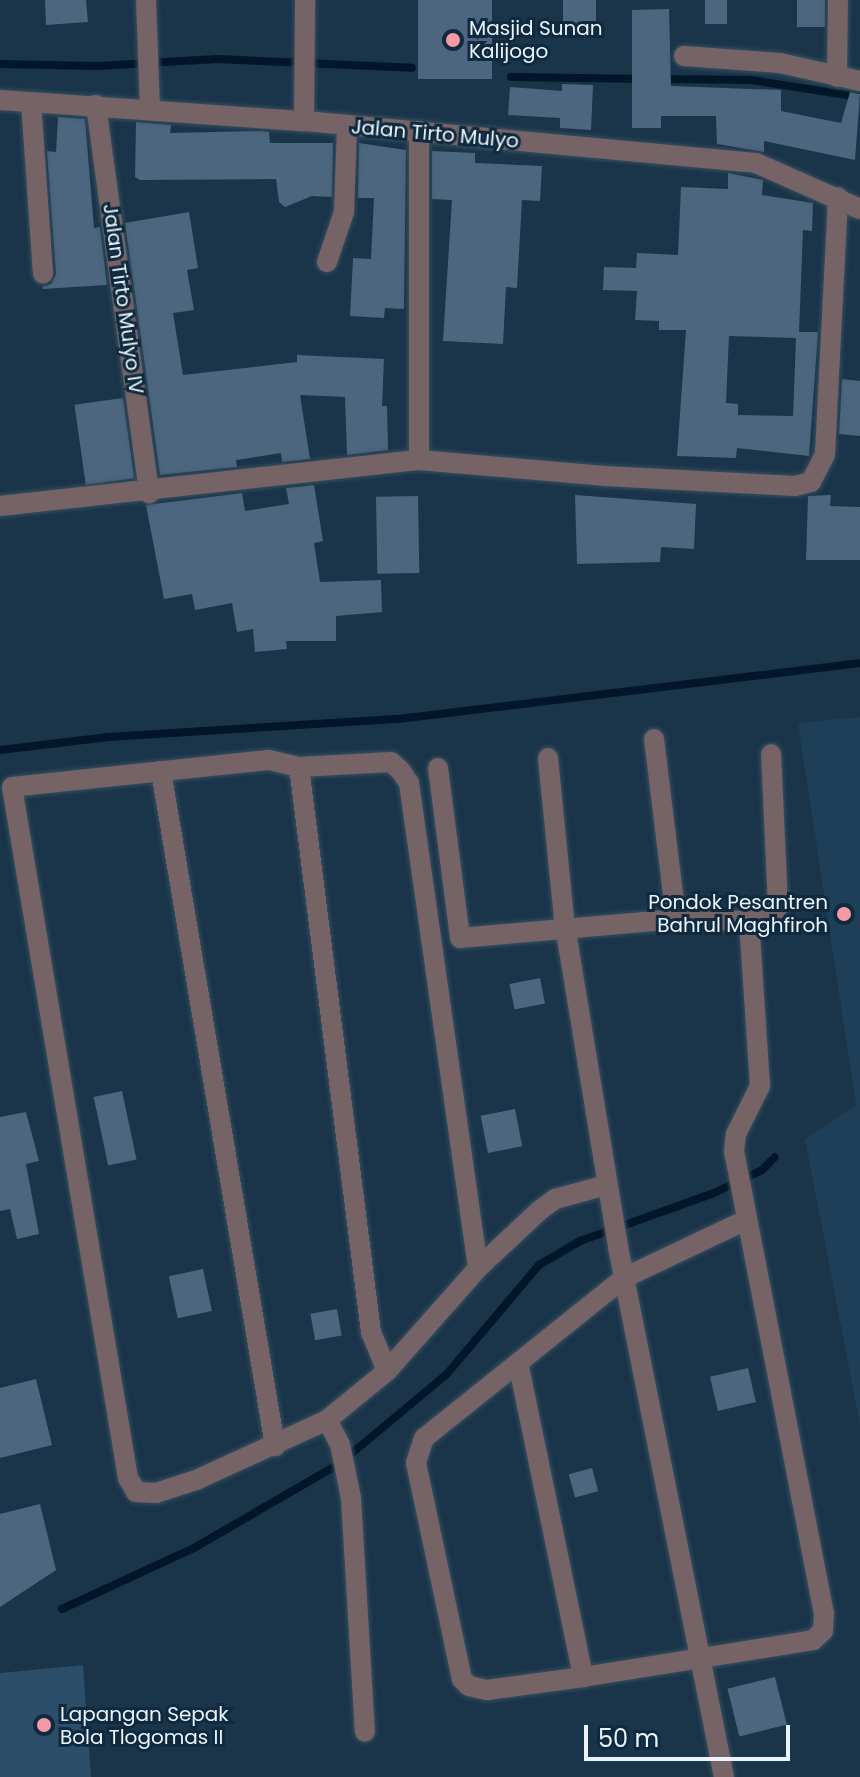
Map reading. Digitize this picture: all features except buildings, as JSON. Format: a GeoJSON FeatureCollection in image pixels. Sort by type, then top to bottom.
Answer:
{"type":"FeatureCollection","features":[{"type":"Feature","properties":{"kind":"street"},"geometry":{"type":"LineString","coordinates":[[146,0],[150,108]]}},
{"type":"Feature","properties":{"kind":"street"},"geometry":{"type":"LineString","coordinates":[[304,121],[305,0]]}},
{"type":"Feature","properties":{"kind":"street"},"geometry":{"type":"LineString","coordinates":[[837,77],[838,0]]}},
{"type":"Feature","properties":{"kind":"street"},"geometry":{"type":"LineString","coordinates":[[684,56],[780,63],[860,81]]}},
{"type":"Feature","properties":{"kind":"street","name":"Jalan Tirto Mulyo"},"geometry":{"type":"LineString","coordinates":[[0,100],[150,108],[756,163],[860,209]]}},
{"type":"Feature","properties":{"kind":"street"},"geometry":{"type":"LineString","coordinates":[[31,102],[43,274]]}},
{"type":"Feature","properties":{"kind":"street","name":"Jalan Tirto Mulyo IV"},"geometry":{"type":"LineString","coordinates":[[96,105],[149,493]]}},
{"type":"Feature","properties":{"kind":"street"},"geometry":{"type":"LineString","coordinates":[[327,262],[344,212],[347,125]]}},
{"type":"Feature","properties":{"kind":"street"},"geometry":{"type":"LineString","coordinates":[[419,131],[419,460]]}},
{"type":"Feature","properties":{"kind":"street"},"geometry":{"type":"LineString","coordinates":[[0,506],[149,493],[419,460],[604,476],[795,486],[811,482],[825,454],[838,197]]}},
{"type":"Feature","properties":{"kind":"street"},"geometry":{"type":"LineString","coordinates":[[654,739],[676,919]]}},
{"type":"Feature","properties":{"kind":"street"},"geometry":{"type":"LineString","coordinates":[[438,768],[460,938],[566,932],[676,919],[749,921],[773,913],[778,906],[771,754]]}},
{"type":"Feature","properties":{"kind":"street"},"geometry":{"type":"LineString","coordinates":[[548,758],[566,932],[611,1211],[703,1658],[724,1777]]}},
{"type":"Feature","properties":{"kind":"street"},"geometry":{"type":"LineString","coordinates":[[478,1268],[409,783],[391,762],[299,767],[268,760],[16,783],[13,798],[25,872],[128,1478],[136,1492],[156,1493],[275,1446],[327,1420],[387,1371],[478,1268],[555,1199],[607,1185]]}},
{"type":"Feature","properties":{"kind":"street"},"geometry":{"type":"LineString","coordinates":[[299,767],[371,1332],[387,1371]]}},
{"type":"Feature","properties":{"kind":"street"},"geometry":{"type":"LineString","coordinates":[[161,771],[275,1446]]}},
{"type":"Feature","properties":{"kind":"street"},"geometry":{"type":"LineString","coordinates":[[746,1220],[624,1278],[519,1367],[424,1438],[416,1463],[462,1679],[469,1686],[487,1690],[583,1677],[813,1640],[823,1631],[821,1599],[734,1152],[736,1134],[760,1086],[749,921]]}},
{"type":"Feature","properties":{"kind":"street"},"geometry":{"type":"LineString","coordinates":[[519,1367],[583,1677]]}},
{"type":"Feature","properties":{"kind":"street"},"geometry":{"type":"LineString","coordinates":[[327,1420],[340,1444],[351,1498],[365,1732]]}},
{"type":"Feature","properties":{"kind":"shaded area","name":"Pondok Pesantren Bahrul Maghfiroh"},"geometry":{"type":"Polygon","coordinates":[[[860,717],[860,1425],[805,1139],[856,1105],[798,723],[860,717]]]}},
{"type":"Feature","properties":{"kind":"shaded area","name":"Lapangan Sepak Bola Tlogomas II"},"geometry":{"type":"Polygon","coordinates":[[[83,1665],[91,1777],[0,1777],[0,1673],[83,1665]]]}},
{"type":"Feature","properties":{"kind":"waterway"},"geometry":{"type":"LineString","coordinates":[[0,64],[98,66],[217,59],[412,68]]}},
{"type":"Feature","properties":{"kind":"waterway"},"geometry":{"type":"LineString","coordinates":[[511,77],[642,79]]}},
{"type":"Feature","properties":{"kind":"waterway"},"geometry":{"type":"LineString","coordinates":[[660,79],[751,80],[860,97]]}},
{"type":"Feature","properties":{"kind":"waterway"},"geometry":{"type":"LineString","coordinates":[[0,750],[108,737],[398,719],[860,663]]}},
{"type":"Feature","properties":{"kind":"waterway"},"geometry":{"type":"LineString","coordinates":[[62,1609],[194,1548],[339,1464],[446,1375],[539,1265],[580,1241],[714,1193],[762,1170],[775,1157]]}},
{"type":"Feature","properties":{"kind":"place","name":"Masjid Sunan Kalijogo"},"geometry":{"type":"Point","coordinates":[453,40]}},
{"type":"Feature","properties":{"kind":"place","name":"Pondok Pesantren Bahrul Maghfiroh"},"geometry":{"type":"Point","coordinates":[844,914]}},
{"type":"Feature","properties":{"kind":"place","name":"Lapangan Sepak Bola Tlogomas II"},"geometry":{"type":"Point","coordinates":[44,1725]}}]}
